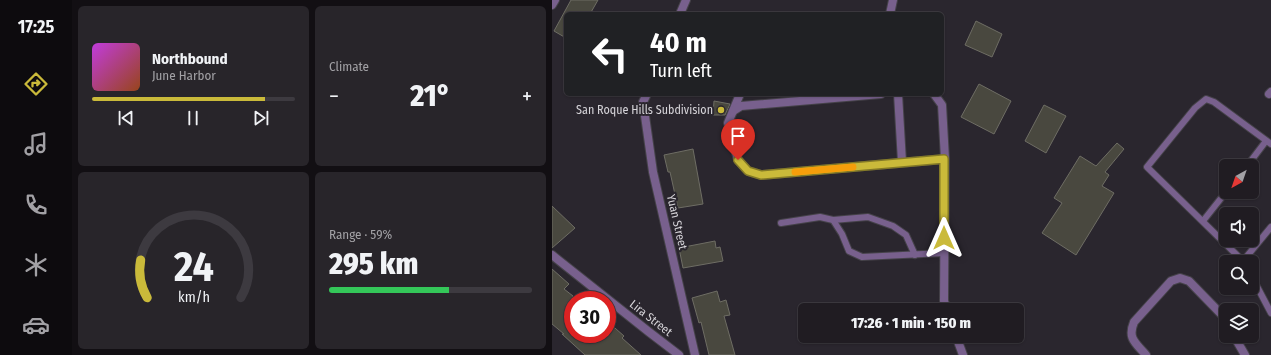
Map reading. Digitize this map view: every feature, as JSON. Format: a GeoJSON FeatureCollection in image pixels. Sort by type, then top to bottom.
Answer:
{"type":"FeatureCollection","features":[{"type":"Feature","properties":{"kind":"street"},"geometry":{"type":"LineString","coordinates":[[552,5],[555,0]]}},
{"type":"Feature","properties":{"kind":"street"},"geometry":{"type":"LineString","coordinates":[[681,12],[686,0]]}},
{"type":"Feature","properties":{"kind":"street"},"geometry":{"type":"LineString","coordinates":[[890,12],[893,0]]}},
{"type":"Feature","properties":{"kind":"street","name":"Yuan Street"},"geometry":{"type":"LineString","coordinates":[[646,96],[643,102],[653,172],[695,355]]}},
{"type":"Feature","properties":{"kind":"street"},"geometry":{"type":"LineString","coordinates":[[739,96],[728,123],[738,160],[748,171],[761,175],[944,159]]}},
{"type":"Feature","properties":{"kind":"street"},"geometry":{"type":"LineString","coordinates":[[731,113],[741,106],[858,96]]}},
{"type":"Feature","properties":{"kind":"street"},"geometry":{"type":"LineString","coordinates":[[898,96],[902,162]]}},
{"type":"Feature","properties":{"kind":"street"},"geometry":{"type":"LineString","coordinates":[[935,96],[942,105],[944,159],[945,303]]}},
{"type":"Feature","properties":{"kind":"street","name":"Lira Street"},"geometry":{"type":"LineString","coordinates":[[552,255],[679,355]]}},
{"type":"Feature","properties":{"kind":"street"},"geometry":{"type":"LineString","coordinates":[[1146,355],[1131,337],[1130,331],[1134,322],[1172,281],[1180,278],[1189,282],[1219,312]]}},
{"type":"Feature","properties":{"kind":"street"},"geometry":{"type":"LineString","coordinates":[[959,343],[963,355]]}},
{"type":"Feature","properties":{"kind":"street"},"geometry":{"type":"LineString","coordinates":[[1238,343],[1245,355]]}},
{"type":"Feature","properties":{"kind":"lane"},"geometry":{"type":"LineString","coordinates":[[1238,255],[1147,168],[1195,108],[1206,99],[1214,102],[1269,142],[1253,159]]}},
{"type":"Feature","properties":{"kind":"lane"},"geometry":{"type":"LineString","coordinates":[[1203,221],[1220,199]]}},
{"type":"Feature","properties":{"kind":"lane"},"geometry":{"type":"LineString","coordinates":[[781,223],[820,217],[833,220],[868,216],[893,226],[906,235],[916,255]]}},
{"type":"Feature","properties":{"kind":"lane"},"geometry":{"type":"LineString","coordinates":[[833,220],[842,234],[849,252],[862,257],[944,253]]}},
{"type":"Feature","properties":{"kind":"lane"},"geometry":{"type":"LineString","coordinates":[[1249,255],[1271,227]]}},
{"type":"Feature","properties":{"kind":"lane"},"geometry":{"type":"LineString","coordinates":[[1259,290],[1271,313]]}},
{"type":"Feature","properties":{"kind":"building"},"geometry":{"type":"Polygon","coordinates":[[[571,0],[598,0],[591,12],[564,12],[571,0]]]}},
{"type":"Feature","properties":{"kind":"building"},"geometry":{"type":"Polygon","coordinates":[[[564,13],[564,37],[554,31],[564,13]]]}},
{"type":"Feature","properties":{"kind":"building"},"geometry":{"type":"Polygon","coordinates":[[[976,21],[1002,34],[992,57],[965,45],[976,21]]]}},
{"type":"Feature","properties":{"kind":"building"},"geometry":{"type":"Polygon","coordinates":[[[979,84],[1011,101],[994,134],[961,117],[979,84]]]}},
{"type":"Feature","properties":{"kind":"building","name":"San Roque Hills Subdivision"},"geometry":{"type":"Polygon","coordinates":[[[714,101],[730,104],[725,115],[713,115],[714,101]]]}},
{"type":"Feature","properties":{"kind":"building"},"geometry":{"type":"Polygon","coordinates":[[[1044,105],[1066,116],[1046,153],[1025,141],[1044,105]]]}},
{"type":"Feature","properties":{"kind":"building"},"geometry":{"type":"Polygon","coordinates":[[[1117,143],[1124,149],[1105,172],[1109,175],[1102,186],[1114,193],[1076,255],[1042,233],[1062,203],[1054,198],[1080,156],[1096,166],[1117,143]]]}},
{"type":"Feature","properties":{"kind":"building"},"geometry":{"type":"Polygon","coordinates":[[[693,149],[703,204],[678,208],[670,172],[668,172],[664,155],[693,149]]]}},
{"type":"Feature","properties":{"kind":"building"},"geometry":{"type":"Polygon","coordinates":[[[552,206],[575,228],[552,248],[552,206]]]}},
{"type":"Feature","properties":{"kind":"building"},"geometry":{"type":"Polygon","coordinates":[[[715,241],[716,248],[720,247],[723,261],[683,268],[679,248],[715,241]]]}},
{"type":"Feature","properties":{"kind":"building"},"geometry":{"type":"Polygon","coordinates":[[[552,269],[569,284],[564,289],[567,291],[564,291],[564,334],[552,324],[552,269]]]}},
{"type":"Feature","properties":{"kind":"building"},"geometry":{"type":"Polygon","coordinates":[[[717,291],[720,302],[726,300],[730,315],[724,316],[735,355],[709,355],[701,322],[699,323],[692,298],[717,291]]]}},
{"type":"Feature","properties":{"kind":"building"},"geometry":{"type":"Polygon","coordinates":[[[616,329],[624,336],[622,338],[641,355],[585,355],[572,343],[616,343],[616,329]]]}},
{"type":"Feature","properties":{"kind":"slow traffic"},"geometry":{"type":"LineString","coordinates":[[795,172],[853,167]]}},
{"type":"Feature","properties":{"kind":"place","name":"San Roque Hills Subdivision"},"geometry":{"type":"Point","coordinates":[721,110]}},
{"type":"Feature","properties":{"kind":"route"},"geometry":{"type":"LineString","coordinates":[[738,160],[748,171],[761,175],[944,159],[944,238]]}}]}
